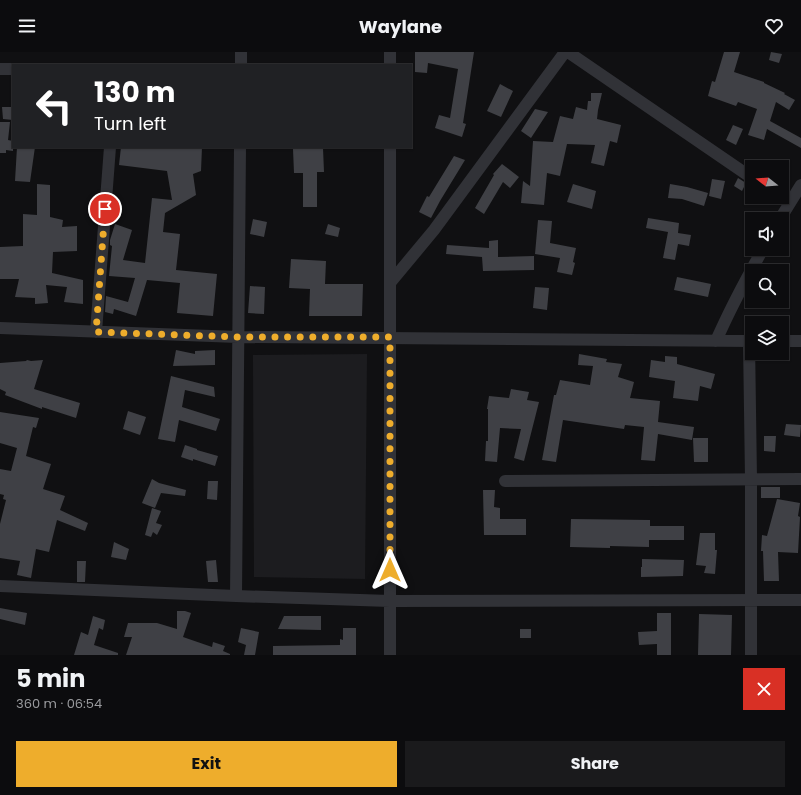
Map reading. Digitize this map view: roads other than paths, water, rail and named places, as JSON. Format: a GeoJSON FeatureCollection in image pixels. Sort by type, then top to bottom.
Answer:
{"type":"FeatureCollection","features":[{"type":"Feature","properties":{"kind":"street"},"geometry":{"type":"LineString","coordinates":[[241,52],[241,64]]}},
{"type":"Feature","properties":{"kind":"street"},"geometry":{"type":"LineString","coordinates":[[390,52],[390,64]]}},
{"type":"Feature","properties":{"kind":"street"},"geometry":{"type":"LineString","coordinates":[[390,283],[434,230],[567,52],[745,173]]}},
{"type":"Feature","properties":{"kind":"street"},"geometry":{"type":"LineString","coordinates":[[0,69],[12,69]]}},
{"type":"Feature","properties":{"kind":"street"},"geometry":{"type":"LineString","coordinates":[[96,332],[110,148]]}},
{"type":"Feature","properties":{"kind":"street"},"geometry":{"type":"LineString","coordinates":[[236,596],[240,148]]}},
{"type":"Feature","properties":{"kind":"street"},"geometry":{"type":"LineString","coordinates":[[390,148],[390,655]]}},
{"type":"Feature","properties":{"kind":"street"},"geometry":{"type":"LineString","coordinates":[[789,196],[801,185]]}},
{"type":"Feature","properties":{"kind":"street"},"geometry":{"type":"LineString","coordinates":[[716,341],[759,256]]}},
{"type":"Feature","properties":{"kind":"street"},"geometry":{"type":"LineString","coordinates":[[0,328],[238,337],[745,341]]}},
{"type":"Feature","properties":{"kind":"street"},"geometry":{"type":"LineString","coordinates":[[789,341],[801,341]]}},
{"type":"Feature","properties":{"kind":"street"},"geometry":{"type":"LineString","coordinates":[[751,360],[751,655]]}},
{"type":"Feature","properties":{"kind":"street"},"geometry":{"type":"LineString","coordinates":[[505,481],[801,479]]}},
{"type":"Feature","properties":{"kind":"street"},"geometry":{"type":"LineString","coordinates":[[0,586],[390,601],[801,600]]}}]}
